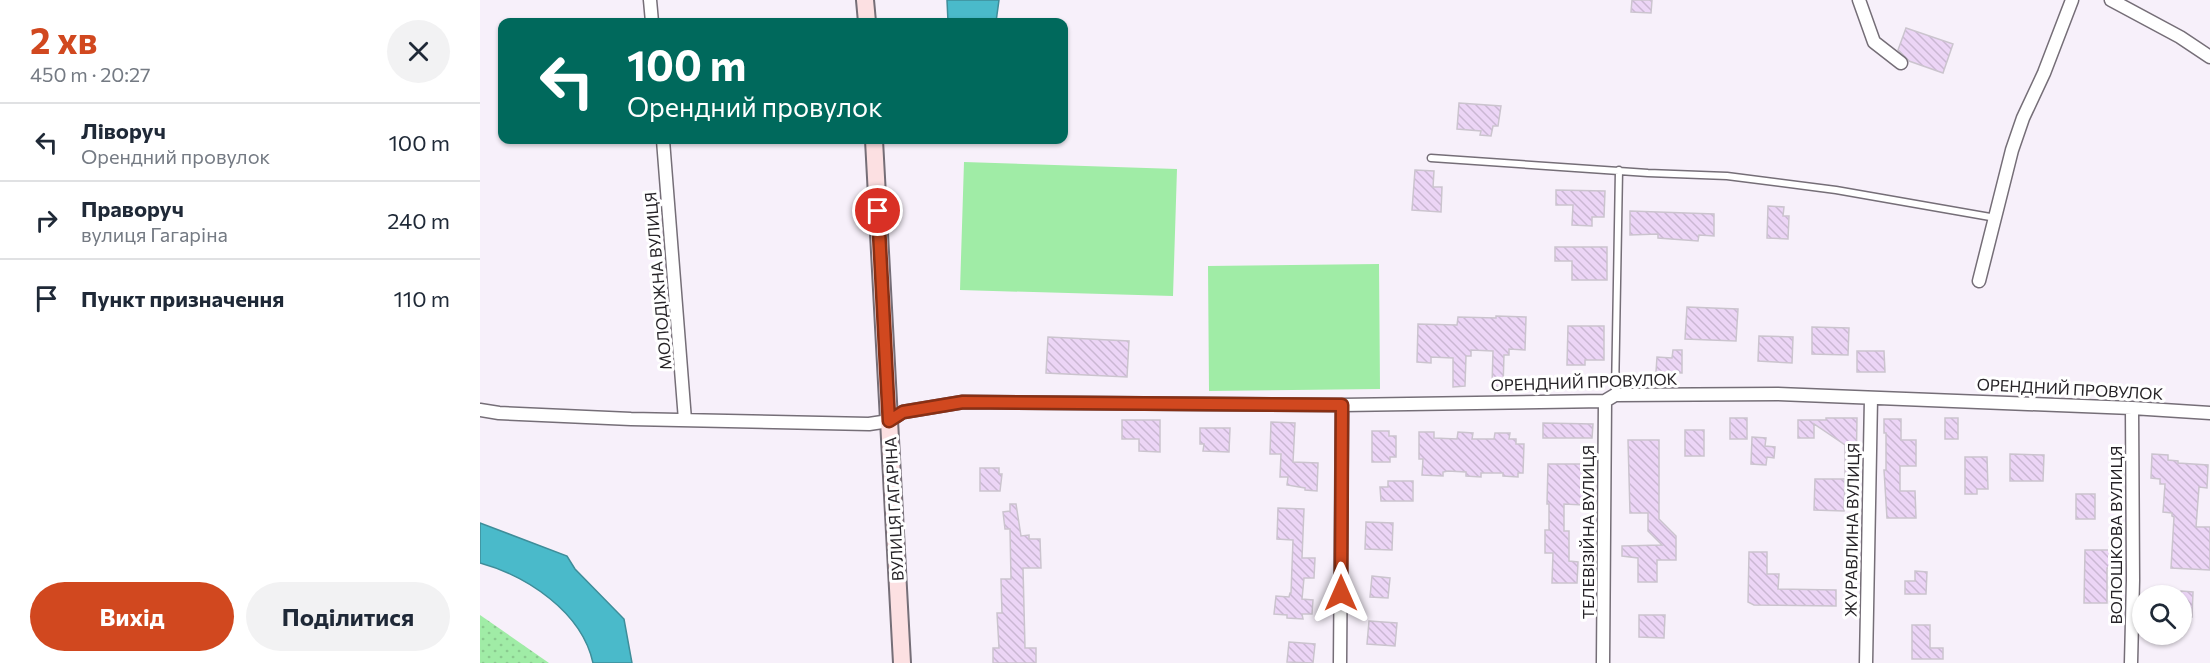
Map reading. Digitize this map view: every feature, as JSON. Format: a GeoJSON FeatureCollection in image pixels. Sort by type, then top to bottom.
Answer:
{"type":"FeatureCollection","features":[{"type":"Feature","properties":{"kind":"street"},"geometry":{"type":"LineString","coordinates":[[650,0],[652,18]]}},
{"type":"Feature","properties":{"kind":"street"},"geometry":{"type":"LineString","coordinates":[[865,0],[867,18]]}},
{"type":"Feature","properties":{"kind":"street"},"geometry":{"type":"LineString","coordinates":[[1859,0],[1874,42],[1901,63]]}},
{"type":"Feature","properties":{"kind":"street"},"geometry":{"type":"LineString","coordinates":[[1979,280],[2012,150],[2023,117],[2044,73],[2072,0]]}},
{"type":"Feature","properties":{"kind":"street"},"geometry":{"type":"LineString","coordinates":[[2111,0],[2180,37],[2210,57]]}},
{"type":"Feature","properties":{"kind":"street","name":"МОЛОДІЖНА ВУЛИЦЯ"},"geometry":{"type":"LineString","coordinates":[[663,144],[685,420]]}},
{"type":"Feature","properties":{"kind":"street","name":"ВУЛИЦЯ ГАГАРІНА"},"geometry":{"type":"LineString","coordinates":[[874,144],[902,663]]}},
{"type":"Feature","properties":{"kind":"street","name":"ОРЕНДНИЙ ПРОВУЛОК"},"geometry":{"type":"LineString","coordinates":[[889,421],[903,412],[963,402],[1342,405],[1778,394],[2210,413]]}},
{"type":"Feature","properties":{"kind":"street","name":"ТЕЛЕВІЗІЙНА ВУЛИЦЯ"},"geometry":{"type":"LineString","coordinates":[[1603,663],[1610,398]]}},
{"type":"Feature","properties":{"kind":"street","name":"ЖУРАВЛИНА ВУЛИЦЯ"},"geometry":{"type":"LineString","coordinates":[[1866,663],[1871,398]]}},
{"type":"Feature","properties":{"kind":"street"},"geometry":{"type":"LineString","coordinates":[[1340,663],[1342,405]]}},
{"type":"Feature","properties":{"kind":"street","name":"ВОЛОШКОВА ВУЛИЦЯ"},"geometry":{"type":"LineString","coordinates":[[2132,408],[2132,663]]}},
{"type":"Feature","properties":{"kind":"street"},"geometry":{"type":"LineString","coordinates":[[480,410],[520,414],[685,420],[869,424],[889,421]]}},
{"type":"Feature","properties":{"kind":"lane"},"geometry":{"type":"LineString","coordinates":[[1431,158],[1648,173],[1727,176],[1836,190],[1996,218]]}},
{"type":"Feature","properties":{"kind":"lane"},"geometry":{"type":"LineString","coordinates":[[1610,398],[1619,170]]}},
{"type":"Feature","properties":{"kind":"green space"},"geometry":{"type":"Polygon","coordinates":[[[964,162],[1177,169],[1173,296],[960,290],[964,162]]]}},
{"type":"Feature","properties":{"kind":"green space"},"geometry":{"type":"Polygon","coordinates":[[[1379,264],[1380,389],[1209,391],[1208,266],[1379,264]]]}},
{"type":"Feature","properties":{"kind":"green space"},"geometry":{"type":"Polygon","coordinates":[[[480,615],[549,663],[480,663],[480,615]]]}},
{"type":"Feature","properties":{"kind":"water"},"geometry":{"type":"Polygon","coordinates":[[[947,0],[999,0],[997,18],[948,18],[947,0]]]}},
{"type":"Feature","properties":{"kind":"water"},"geometry":{"type":"Polygon","coordinates":[[[480,523],[567,556],[575,569],[624,619],[632,663],[593,663],[587,645],[565,612],[534,587],[498,569],[480,563],[480,523]]]}},
{"type":"Feature","properties":{"kind":"building"},"geometry":{"type":"Polygon","coordinates":[[[1632,0],[1652,0],[1651,13],[1631,12],[1632,0]]]}},
{"type":"Feature","properties":{"kind":"building"},"geometry":{"type":"Polygon","coordinates":[[[1906,28],[1953,44],[1943,73],[1909,61],[1898,50],[1906,28]]]}},
{"type":"Feature","properties":{"kind":"building"},"geometry":{"type":"Polygon","coordinates":[[[1459,103],[1501,106],[1498,126],[1493,126],[1491,136],[1480,135],[1481,131],[1457,129],[1459,103]]]}},
{"type":"Feature","properties":{"kind":"building"},"geometry":{"type":"Polygon","coordinates":[[[1415,170],[1434,171],[1433,187],[1442,187],[1441,212],[1412,210],[1415,170]]]}},
{"type":"Feature","properties":{"kind":"building"},"geometry":{"type":"Polygon","coordinates":[[[1556,190],[1605,191],[1604,217],[1592,217],[1592,226],[1572,225],[1573,205],[1556,205],[1556,190]]]}},
{"type":"Feature","properties":{"kind":"building"},"geometry":{"type":"Polygon","coordinates":[[[1768,206],[1784,207],[1783,216],[1789,216],[1788,239],[1767,238],[1768,206]]]}},
{"type":"Feature","properties":{"kind":"building"},"geometry":{"type":"Polygon","coordinates":[[[1630,211],[1714,214],[1714,236],[1699,235],[1698,241],[1658,238],[1658,234],[1630,235],[1630,211]]]}},
{"type":"Feature","properties":{"kind":"building"},"geometry":{"type":"Polygon","coordinates":[[[1555,247],[1607,247],[1607,280],[1572,280],[1572,261],[1555,261],[1555,247]]]}},
{"type":"Feature","properties":{"kind":"building"},"geometry":{"type":"Polygon","coordinates":[[[1687,307],[1738,309],[1736,341],[1685,339],[1687,307]]]}},
{"type":"Feature","properties":{"kind":"building"},"geometry":{"type":"Polygon","coordinates":[[[1496,316],[1526,317],[1525,350],[1509,349],[1509,355],[1504,355],[1503,387],[1492,386],[1493,351],[1471,350],[1471,356],[1466,356],[1465,386],[1453,387],[1453,358],[1431,357],[1431,363],[1417,362],[1418,324],[1457,325],[1458,317],[1496,318],[1496,316]]]}},
{"type":"Feature","properties":{"kind":"building"},"geometry":{"type":"Polygon","coordinates":[[[1568,326],[1604,326],[1604,360],[1585,360],[1585,365],[1567,365],[1568,326]]]}},
{"type":"Feature","properties":{"kind":"building"},"geometry":{"type":"Polygon","coordinates":[[[1812,327],[1849,328],[1848,355],[1812,354],[1812,327]]]}},
{"type":"Feature","properties":{"kind":"building"},"geometry":{"type":"Polygon","coordinates":[[[1759,336],[1793,337],[1792,363],[1758,361],[1759,336]]]}},
{"type":"Feature","properties":{"kind":"building"},"geometry":{"type":"Polygon","coordinates":[[[1048,337],[1129,341],[1127,377],[1046,373],[1048,337]]]}},
{"type":"Feature","properties":{"kind":"building"},"geometry":{"type":"Polygon","coordinates":[[[1673,350],[1682,350],[1682,373],[1656,372],[1657,357],[1672,358],[1673,350]]]}},
{"type":"Feature","properties":{"kind":"building"},"geometry":{"type":"Polygon","coordinates":[[[1857,351],[1884,351],[1885,372],[1857,372],[1857,351]]]}},
{"type":"Feature","properties":{"kind":"building"},"geometry":{"type":"Polygon","coordinates":[[[1730,418],[1747,418],[1747,439],[1730,439],[1730,418]]]}},
{"type":"Feature","properties":{"kind":"building"},"geometry":{"type":"Polygon","coordinates":[[[1826,418],[1857,418],[1856,476],[1845,476],[1845,445],[1814,424],[1814,438],[1798,438],[1798,420],[1826,420],[1826,418]]]}},
{"type":"Feature","properties":{"kind":"building"},"geometry":{"type":"Polygon","coordinates":[[[1945,418],[1958,418],[1958,439],[1945,439],[1945,418]]]}},
{"type":"Feature","properties":{"kind":"building"},"geometry":{"type":"Polygon","coordinates":[[[1884,419],[1901,419],[1901,440],[1916,440],[1916,466],[1900,466],[1900,491],[1915,491],[1916,518],[1887,518],[1884,419]]]}},
{"type":"Feature","properties":{"kind":"building"},"geometry":{"type":"Polygon","coordinates":[[[1122,420],[1160,420],[1160,452],[1139,451],[1139,439],[1122,439],[1122,420]]]}},
{"type":"Feature","properties":{"kind":"building"},"geometry":{"type":"Polygon","coordinates":[[[1271,422],[1295,423],[1293,462],[1318,463],[1317,491],[1287,485],[1288,477],[1280,477],[1281,454],[1270,454],[1271,422]]]}},
{"type":"Feature","properties":{"kind":"building"},"geometry":{"type":"Polygon","coordinates":[[[1543,423],[1593,424],[1592,438],[1543,438],[1543,423]]]}},
{"type":"Feature","properties":{"kind":"building"},"geometry":{"type":"Polygon","coordinates":[[[1200,428],[1230,428],[1229,452],[1203,451],[1204,444],[1200,444],[1200,428]]]}},
{"type":"Feature","properties":{"kind":"building"},"geometry":{"type":"Polygon","coordinates":[[[1685,430],[1704,430],[1704,456],[1685,456],[1685,430]]]}},
{"type":"Feature","properties":{"kind":"building"},"geometry":{"type":"Polygon","coordinates":[[[1372,431],[1389,431],[1389,436],[1396,436],[1396,457],[1390,457],[1390,462],[1372,462],[1372,431]]]}},
{"type":"Feature","properties":{"kind":"building"},"geometry":{"type":"Polygon","coordinates":[[[1419,432],[1434,432],[1434,438],[1457,439],[1458,432],[1473,433],[1472,439],[1494,439],[1495,433],[1510,433],[1509,439],[1516,439],[1516,444],[1524,444],[1523,473],[1518,473],[1518,477],[1503,476],[1503,473],[1481,473],[1481,477],[1466,476],[1466,472],[1448,471],[1443,472],[1443,476],[1422,475],[1423,459],[1419,459],[1419,432]]]}},
{"type":"Feature","properties":{"kind":"building"},"geometry":{"type":"Polygon","coordinates":[[[1752,437],[1766,438],[1765,446],[1775,447],[1774,458],[1767,457],[1766,465],[1751,464],[1752,437]]]}},
{"type":"Feature","properties":{"kind":"building"},"geometry":{"type":"Polygon","coordinates":[[[1628,440],[1659,440],[1659,519],[1676,536],[1676,560],[1657,560],[1657,582],[1638,582],[1638,558],[1622,556],[1622,546],[1662,545],[1648,531],[1648,513],[1630,513],[1628,440]]]}},
{"type":"Feature","properties":{"kind":"building"},"geometry":{"type":"Polygon","coordinates":[[[2010,454],[2044,455],[2043,481],[2010,481],[2010,454]]]}},
{"type":"Feature","properties":{"kind":"building"},"geometry":{"type":"Polygon","coordinates":[[[2152,454],[2168,455],[2168,460],[2178,461],[2178,463],[2208,465],[2207,488],[2199,487],[2196,527],[2210,527],[2210,570],[2171,568],[2174,517],[2172,513],[2163,512],[2165,484],[2160,484],[2160,479],[2151,478],[2152,454]]]}},
{"type":"Feature","properties":{"kind":"building"},"geometry":{"type":"Polygon","coordinates":[[[1965,457],[1987,457],[1988,489],[1977,489],[1977,494],[1965,494],[1965,457]]]}},
{"type":"Feature","properties":{"kind":"building"},"geometry":{"type":"Polygon","coordinates":[[[1548,464],[1584,464],[1583,505],[1564,504],[1564,531],[1569,531],[1569,561],[1578,562],[1577,583],[1552,583],[1553,553],[1545,553],[1545,530],[1549,530],[1548,464]]]}},
{"type":"Feature","properties":{"kind":"building"},"geometry":{"type":"Polygon","coordinates":[[[980,468],[999,468],[999,474],[1002,474],[1000,491],[980,491],[980,468]]]}},
{"type":"Feature","properties":{"kind":"building"},"geometry":{"type":"Polygon","coordinates":[[[1815,479],[1845,479],[1844,511],[1814,510],[1815,479]]]}},
{"type":"Feature","properties":{"kind":"building"},"geometry":{"type":"Polygon","coordinates":[[[1388,481],[1413,481],[1413,501],[1381,501],[1380,487],[1388,487],[1388,481]]]}},
{"type":"Feature","properties":{"kind":"building"},"geometry":{"type":"Polygon","coordinates":[[[2076,494],[2095,494],[2095,519],[2076,519],[2076,494]]]}},
{"type":"Feature","properties":{"kind":"building"},"geometry":{"type":"Polygon","coordinates":[[[1010,504],[1016,504],[1021,536],[1029,535],[1029,539],[1040,539],[1041,568],[1023,568],[1025,648],[1036,648],[1036,663],[993,663],[993,648],[999,648],[997,613],[1002,613],[1001,579],[1011,579],[1010,529],[1005,529],[1003,512],[1010,511],[1010,504]]]}},
{"type":"Feature","properties":{"kind":"building"},"geometry":{"type":"Polygon","coordinates":[[[1278,508],[1304,509],[1302,558],[1315,558],[1314,578],[1304,578],[1302,599],[1313,600],[1312,614],[1302,614],[1303,619],[1274,614],[1276,596],[1289,597],[1291,593],[1293,540],[1277,539],[1278,508]]]}},
{"type":"Feature","properties":{"kind":"building"},"geometry":{"type":"Polygon","coordinates":[[[1366,522],[1393,523],[1392,550],[1365,549],[1366,522]]]}},
{"type":"Feature","properties":{"kind":"building"},"geometry":{"type":"Polygon","coordinates":[[[2085,550],[2114,550],[2114,568],[2107,568],[2107,603],[2084,603],[2085,550]]]}},
{"type":"Feature","properties":{"kind":"building"},"geometry":{"type":"Polygon","coordinates":[[[1749,552],[1767,552],[1767,574],[1779,574],[1778,589],[1836,590],[1836,606],[1754,605],[1748,602],[1749,552]]]}},
{"type":"Feature","properties":{"kind":"building"},"geometry":{"type":"Polygon","coordinates":[[[1915,571],[1927,572],[1926,594],[1905,594],[1905,581],[1915,581],[1915,571]]]}},
{"type":"Feature","properties":{"kind":"building"},"geometry":{"type":"Polygon","coordinates":[[[1372,576],[1390,578],[1388,598],[1370,597],[1372,576]]]}},
{"type":"Feature","properties":{"kind":"building"},"geometry":{"type":"Polygon","coordinates":[[[1639,615],[1665,615],[1664,638],[1639,637],[1639,615]]]}},
{"type":"Feature","properties":{"kind":"building"},"geometry":{"type":"Polygon","coordinates":[[[1369,621],[1397,623],[1395,646],[1367,644],[1369,621]]]}},
{"type":"Feature","properties":{"kind":"building"},"geometry":{"type":"Polygon","coordinates":[[[1912,625],[1930,625],[1930,648],[1943,648],[1943,659],[1912,659],[1912,625]]]}},
{"type":"Feature","properties":{"kind":"building"},"geometry":{"type":"Polygon","coordinates":[[[1289,642],[1315,644],[1313,663],[1287,662],[1289,642]]]}},
{"type":"Feature","properties":{"kind":"route"},"geometry":{"type":"LineString","coordinates":[[878,211],[889,421],[903,412],[963,402],[1342,405],[1341,593]]}}]}
